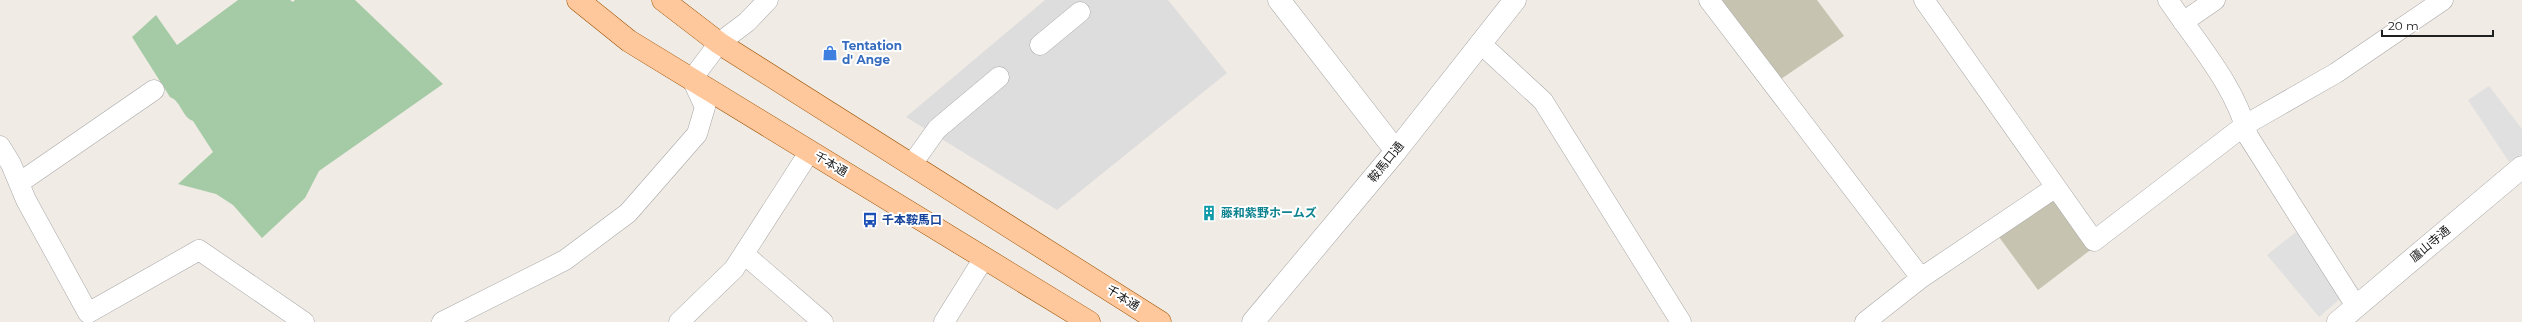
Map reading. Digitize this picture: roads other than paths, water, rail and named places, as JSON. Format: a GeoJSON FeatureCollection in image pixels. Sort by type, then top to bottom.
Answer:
{"type":"FeatureCollection","features":[{"type":"Feature","properties":{"kind":"main road","name":"千本通"},"geometry":{"type":"LineString","coordinates":[[578,0],[630,41],[1089,322]]}},
{"type":"Feature","properties":{"kind":"main road","name":"千本通"},"geometry":{"type":"LineString","coordinates":[[663,0],[720,43],[1160,322]]}},
{"type":"Feature","properties":{"kind":"street"},"geometry":{"type":"LineString","coordinates":[[1279,0],[1396,151]]}},
{"type":"Feature","properties":{"kind":"street","name":"鞍馬口通"},"geometry":{"type":"LineString","coordinates":[[1253,322],[1396,151],[1515,0]]}},
{"type":"Feature","properties":{"kind":"street","name":"廬山寺通"},"geometry":{"type":"LineString","coordinates":[[2338,322],[2522,167]]}},
{"type":"Feature","properties":{"kind":"lane"},"geometry":{"type":"LineString","coordinates":[[442,322],[565,260],[628,213],[697,134],[705,107],[692,79],[720,43],[747,22],[768,0]]}},
{"type":"Feature","properties":{"kind":"lane"},"geometry":{"type":"LineString","coordinates":[[1709,0],[1921,278]]}},
{"type":"Feature","properties":{"kind":"lane"},"geometry":{"type":"LineString","coordinates":[[1924,0],[2094,241],[2245,125],[2336,73],[2443,0]]}},
{"type":"Feature","properties":{"kind":"lane"},"geometry":{"type":"LineString","coordinates":[[2168,0],[2225,84],[2241,112],[2248,136],[2356,306]]}},
{"type":"Feature","properties":{"kind":"lane"},"geometry":{"type":"LineString","coordinates":[[2183,22],[2215,0]]}},
{"type":"Feature","properties":{"kind":"lane"},"geometry":{"type":"LineString","coordinates":[[1040,45],[1080,12]]}},
{"type":"Feature","properties":{"kind":"lane"},"geometry":{"type":"LineString","coordinates":[[1480,43],[1543,101],[1681,322]]}},
{"type":"Feature","properties":{"kind":"lane"},"geometry":{"type":"LineString","coordinates":[[912,164],[937,130],[999,77]]}},
{"type":"Feature","properties":{"kind":"lane"},"geometry":{"type":"LineString","coordinates":[[19,183],[154,90]]}},
{"type":"Feature","properties":{"kind":"lane"},"geometry":{"type":"LineString","coordinates":[[0,146],[12,164],[19,183],[88,313],[199,250],[304,322]]}},
{"type":"Feature","properties":{"kind":"lane"},"geometry":{"type":"LineString","coordinates":[[679,322],[734,269],[810,151]]}},
{"type":"Feature","properties":{"kind":"lane"},"geometry":{"type":"LineString","coordinates":[[1865,322],[1921,278],[2056,187]]}},
{"type":"Feature","properties":{"kind":"lane"},"geometry":{"type":"LineString","coordinates":[[744,254],[823,322]]}},
{"type":"Feature","properties":{"kind":"lane"},"geometry":{"type":"LineString","coordinates":[[944,322],[984,258]]}},
{"type":"Feature","properties":{"kind":"place","name":"Tentation d' Ange"},"geometry":{"type":"Point","coordinates":[830,53]}},
{"type":"Feature","properties":{"kind":"place","name":"藤和紫野ホームズ"},"geometry":{"type":"Point","coordinates":[1209,213]}},
{"type":"Feature","properties":{"kind":"place","name":"千本鞍馬口"},"geometry":{"type":"Point","coordinates":[870,220]}}]}
